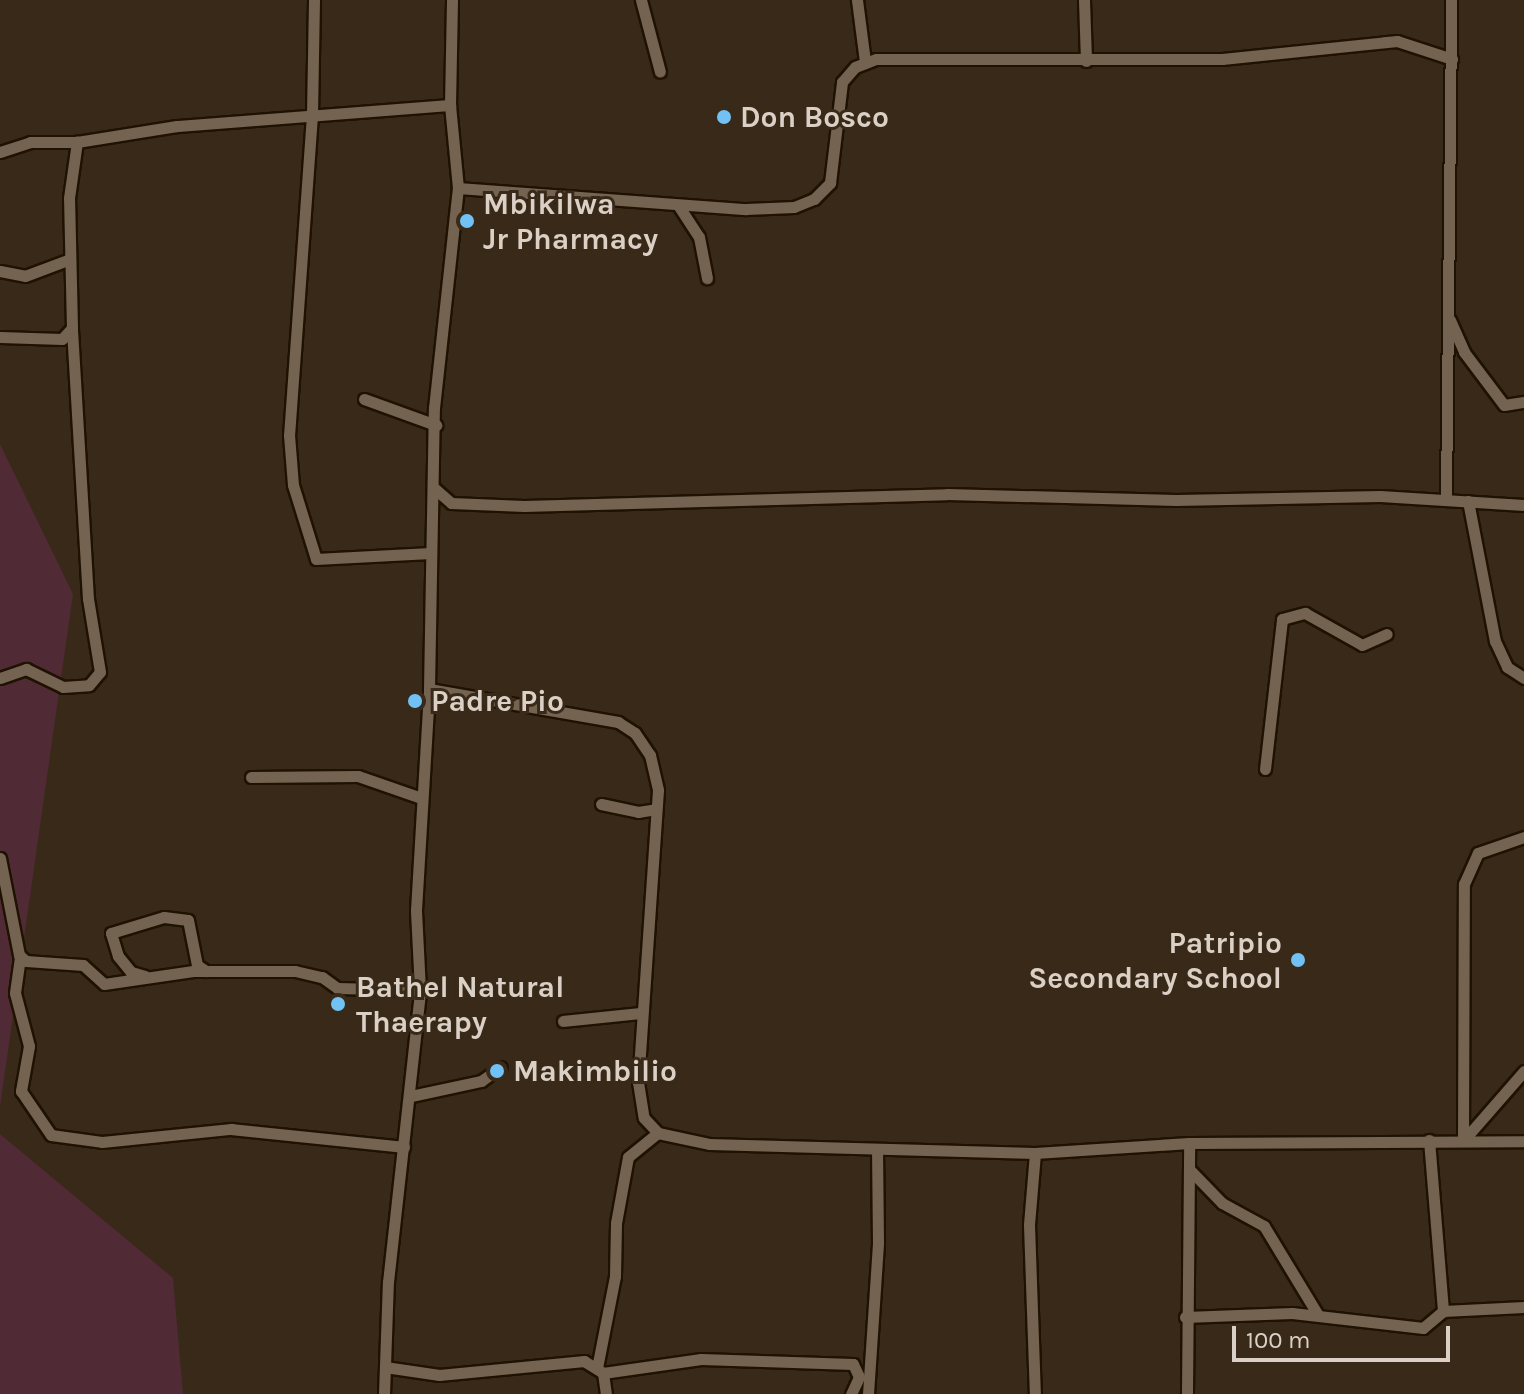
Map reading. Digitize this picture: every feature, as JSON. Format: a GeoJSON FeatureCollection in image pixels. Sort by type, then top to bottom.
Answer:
{"type":"FeatureCollection","features":[{"type":"Feature","properties":{"kind":"street"},"geometry":{"type":"LineString","coordinates":[[314,0],[312,115],[289,435],[295,494],[316,559],[430,553]]}},
{"type":"Feature","properties":{"kind":"street"},"geometry":{"type":"LineString","coordinates":[[641,0],[660,72]]}},
{"type":"Feature","properties":{"kind":"street"},"geometry":{"type":"LineString","coordinates":[[857,0],[865,62]]}},
{"type":"Feature","properties":{"kind":"street"},"geometry":{"type":"LineString","coordinates":[[1084,0],[1086,61]]}},
{"type":"Feature","properties":{"kind":"street"},"geometry":{"type":"LineString","coordinates":[[1446,499],[1451,0]]}},
{"type":"Feature","properties":{"kind":"street"},"geometry":{"type":"LineString","coordinates":[[384,1394],[388,1282],[411,1096],[420,990],[416,910],[429,689],[430,553],[436,425],[458,188],[450,105],[454,3]]}},
{"type":"Feature","properties":{"kind":"street"},"geometry":{"type":"LineString","coordinates":[[458,188],[678,205],[776,209],[821,193],[832,174],[839,90],[850,70],[865,62],[1222,59],[1397,41],[1452,59]]}},
{"type":"Feature","properties":{"kind":"street"},"geometry":{"type":"LineString","coordinates":[[0,152],[30,142],[77,142],[177,126],[450,105]]}},
{"type":"Feature","properties":{"kind":"street"},"geometry":{"type":"LineString","coordinates":[[0,678],[26,669],[63,687],[89,685],[99,678],[88,599],[72,328],[69,198],[77,142]]}},
{"type":"Feature","properties":{"kind":"street"},"geometry":{"type":"LineString","coordinates":[[678,205],[699,237],[707,278]]}},
{"type":"Feature","properties":{"kind":"street"},"geometry":{"type":"LineString","coordinates":[[0,271],[25,276],[70,259]]}},
{"type":"Feature","properties":{"kind":"street"},"geometry":{"type":"LineString","coordinates":[[1448,316],[1464,352],[1504,405],[1524,402]]}},
{"type":"Feature","properties":{"kind":"street"},"geometry":{"type":"LineString","coordinates":[[0,337],[62,339],[72,328]]}},
{"type":"Feature","properties":{"kind":"street"},"geometry":{"type":"LineString","coordinates":[[364,399],[436,425]]}},
{"type":"Feature","properties":{"kind":"street"},"geometry":{"type":"LineString","coordinates":[[434,488],[451,503],[524,506],[919,494],[1446,499],[1524,505]]}},
{"type":"Feature","properties":{"kind":"street"},"geometry":{"type":"LineString","coordinates":[[1468,501],[1495,641],[1507,667],[1524,678]]}},
{"type":"Feature","properties":{"kind":"street"},"geometry":{"type":"LineString","coordinates":[[1265,769],[1282,619],[1305,613],[1362,645],[1387,634]]}},
{"type":"Feature","properties":{"kind":"street"},"geometry":{"type":"LineString","coordinates":[[429,689],[529,703],[625,725],[650,755],[656,775],[656,809],[640,1013],[639,1098],[644,1118],[658,1133],[709,1144],[1035,1153],[1189,1143],[1524,1141]]}},
{"type":"Feature","properties":{"kind":"street"},"geometry":{"type":"LineString","coordinates":[[251,777],[358,776],[421,798]]}},
{"type":"Feature","properties":{"kind":"street"},"geometry":{"type":"LineString","coordinates":[[601,804],[638,812],[656,809]]}},
{"type":"Feature","properties":{"kind":"street"},"geometry":{"type":"LineString","coordinates":[[1463,1141],[1464,884],[1478,853],[1524,837]]}},
{"type":"Feature","properties":{"kind":"street"},"geometry":{"type":"LineString","coordinates":[[0,858],[20,957],[15,993],[30,1052],[21,1091],[51,1135],[102,1142],[231,1129],[404,1147]]}},
{"type":"Feature","properties":{"kind":"street"},"geometry":{"type":"LineString","coordinates":[[148,978],[131,972],[113,948],[109,938],[115,928],[164,917],[188,920],[197,965],[210,973]]}},
{"type":"Feature","properties":{"kind":"street"},"geometry":{"type":"LineString","coordinates":[[20,957],[83,965],[104,984],[210,973],[295,971],[322,977],[337,988],[420,990]]}},
{"type":"Feature","properties":{"kind":"street"},"geometry":{"type":"LineString","coordinates":[[563,1021],[640,1013]]}},
{"type":"Feature","properties":{"kind":"street"},"geometry":{"type":"LineString","coordinates":[[411,1096],[481,1081],[501,1067]]}},
{"type":"Feature","properties":{"kind":"street"},"geometry":{"type":"LineString","coordinates":[[1463,1141],[1524,1071]]}},
{"type":"Feature","properties":{"kind":"street"},"geometry":{"type":"LineString","coordinates":[[606,1394],[600,1370],[615,1276],[616,1223],[626,1166],[640,1145],[658,1133]]}},
{"type":"Feature","properties":{"kind":"street"},"geometry":{"type":"LineString","coordinates":[[1429,1140],[1443,1311]]}},
{"type":"Feature","properties":{"kind":"street"},"geometry":{"type":"LineString","coordinates":[[1187,1394],[1185,1317],[1189,1143]]}},
{"type":"Feature","properties":{"kind":"street"},"geometry":{"type":"LineString","coordinates":[[868,1394],[878,1242],[877,1150]]}},
{"type":"Feature","properties":{"kind":"street"},"geometry":{"type":"LineString","coordinates":[[1035,1153],[1029,1241],[1035,1394]]}},
{"type":"Feature","properties":{"kind":"street"},"geometry":{"type":"LineString","coordinates":[[1190,1170],[1222,1203],[1264,1226],[1318,1315]]}},
{"type":"Feature","properties":{"kind":"street"},"geometry":{"type":"LineString","coordinates":[[1185,1317],[1318,1315],[1423,1328],[1443,1311],[1524,1307]]}},
{"type":"Feature","properties":{"kind":"street"},"geometry":{"type":"LineString","coordinates":[[385,1367],[439,1375],[575,1360],[600,1370],[701,1359],[853,1364],[859,1377],[851,1394]]}},
{"type":"Feature","properties":{"kind":"shaded area"},"geometry":{"type":"Polygon","coordinates":[[[0,444],[73,594],[0,1107],[0,444]]]}},
{"type":"Feature","properties":{"kind":"shaded area"},"geometry":{"type":"Polygon","coordinates":[[[0,1134],[173,1278],[183,1394],[0,1394],[0,1134]]]}},
{"type":"Feature","properties":{"kind":"place","name":"Don Bosco"},"geometry":{"type":"Point","coordinates":[724,117]}},
{"type":"Feature","properties":{"kind":"place","name":"Mbikilwa Jr Pharmacy"},"geometry":{"type":"Point","coordinates":[467,221]}},
{"type":"Feature","properties":{"kind":"place","name":"Padre Pio"},"geometry":{"type":"Point","coordinates":[415,701]}},
{"type":"Feature","properties":{"kind":"place","name":"Patripio Secondary School"},"geometry":{"type":"Point","coordinates":[1298,960]}},
{"type":"Feature","properties":{"kind":"place","name":"Bathel Natural Thaerapy"},"geometry":{"type":"Point","coordinates":[338,1004]}},
{"type":"Feature","properties":{"kind":"place","name":"Makimbilio"},"geometry":{"type":"Point","coordinates":[497,1071]}}]}
